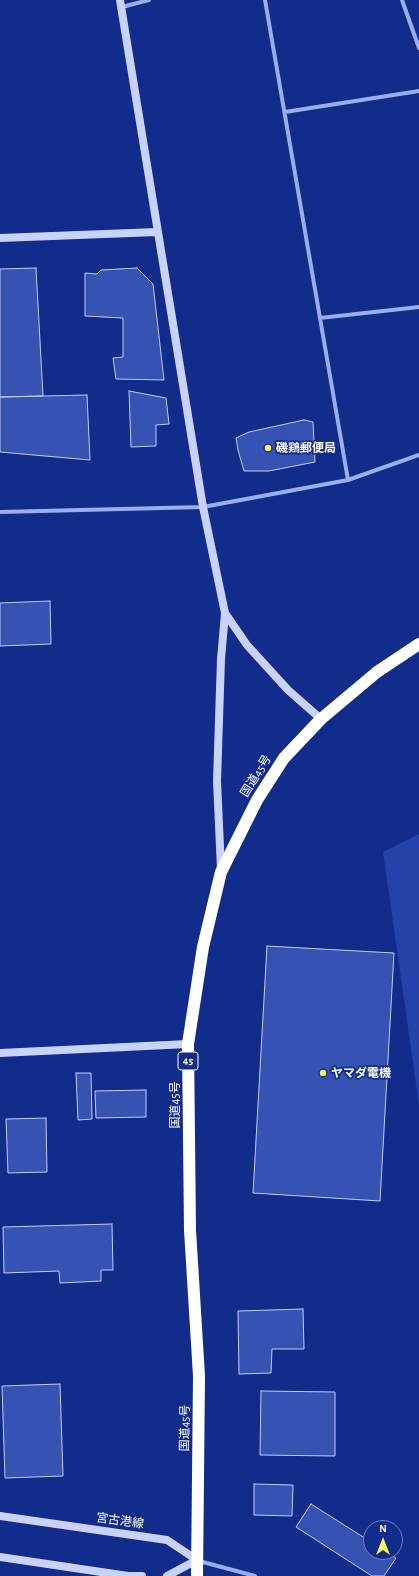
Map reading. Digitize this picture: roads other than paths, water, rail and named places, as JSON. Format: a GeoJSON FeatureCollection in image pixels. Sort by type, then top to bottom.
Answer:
{"type":"FeatureCollection","features":[{"type":"Feature","properties":{"kind":"highway","name":"国道45号"},"geometry":{"type":"LineString","coordinates":[[197,1576],[199,1376],[190,1230],[188,1044],[203,948],[221,872],[257,800],[284,758],[321,719],[377,672],[419,644]]}},
{"type":"Feature","properties":{"kind":"street"},"geometry":{"type":"LineString","coordinates":[[149,0],[121,4],[203,507],[225,613],[221,659],[217,781],[221,872]]}},
{"type":"Feature","properties":{"kind":"street"},"geometry":{"type":"LineString","coordinates":[[265,0],[348,480]]}},
{"type":"Feature","properties":{"kind":"street"},"geometry":{"type":"LineString","coordinates":[[402,0],[419,48]]}},
{"type":"Feature","properties":{"kind":"street"},"geometry":{"type":"LineString","coordinates":[[285,112],[419,91]]}},
{"type":"Feature","properties":{"kind":"street"},"geometry":{"type":"LineString","coordinates":[[0,238],[157,232]]}},
{"type":"Feature","properties":{"kind":"street"},"geometry":{"type":"LineString","coordinates":[[320,318],[419,306]]}},
{"type":"Feature","properties":{"kind":"street"},"geometry":{"type":"LineString","coordinates":[[0,512],[203,507],[348,480],[419,455]]}},
{"type":"Feature","properties":{"kind":"street"},"geometry":{"type":"LineString","coordinates":[[225,613],[247,645],[288,690],[321,719]]}},
{"type":"Feature","properties":{"kind":"street"},"geometry":{"type":"LineString","coordinates":[[0,1053],[188,1044]]}},
{"type":"Feature","properties":{"kind":"street","name":"宮古港線"},"geometry":{"type":"LineString","coordinates":[[0,1516],[167,1540],[197,1560]]}},
{"type":"Feature","properties":{"kind":"street"},"geometry":{"type":"LineString","coordinates":[[0,1557],[128,1576],[142,1576]]}},
{"type":"Feature","properties":{"kind":"street"},"geometry":{"type":"LineString","coordinates":[[167,1576],[197,1560],[255,1576]]}},
{"type":"Feature","properties":{"kind":"place","name":"磯鶏郵便局"},"geometry":{"type":"Point","coordinates":[268,448]}},
{"type":"Feature","properties":{"kind":"place","name":"ヤマダ電機"},"geometry":{"type":"Point","coordinates":[323,1073]}}]}
